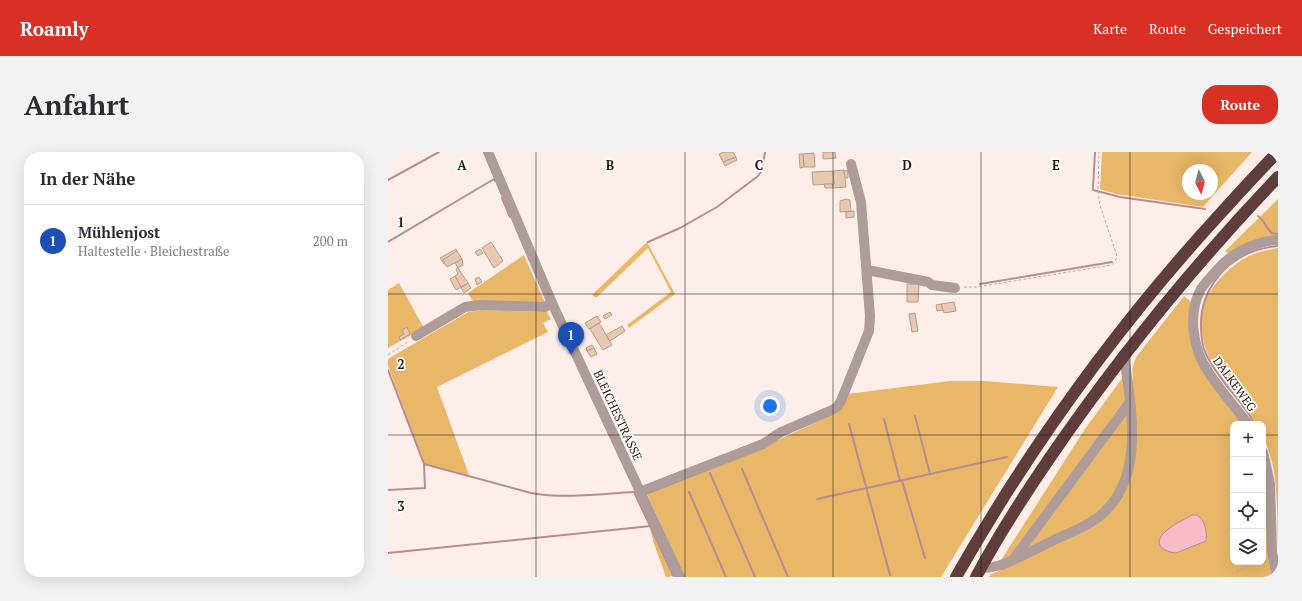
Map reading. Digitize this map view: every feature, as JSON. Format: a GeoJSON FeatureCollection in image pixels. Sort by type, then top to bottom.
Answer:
{"type":"FeatureCollection","features":[{"type":"Feature","properties":{"kind":"highway"},"geometry":{"type":"LineString","coordinates":[[956,577],[979,535],[1022,468],[1102,354],[1182,255],[1278,152]]}},
{"type":"Feature","properties":{"kind":"highway"},"geometry":{"type":"LineString","coordinates":[[978,573],[1039,474],[1080,413],[1124,354],[1199,263],[1278,177]]}},
{"type":"Feature","properties":{"kind":"street","name":"BLEICHESTRASSE"},"geometry":{"type":"LineString","coordinates":[[488,152],[552,304],[680,577]]}},
{"type":"Feature","properties":{"kind":"street"},"geometry":{"type":"LineString","coordinates":[[640,492],[763,444],[781,432],[832,410],[837,407],[841,401],[869,331],[870,316],[861,202],[851,164]]}},
{"type":"Feature","properties":{"kind":"street","name":"DALKEWEG"},"geometry":{"type":"LineString","coordinates":[[1246,421],[1208,372],[1199,354],[1194,334],[1196,303],[1202,288],[1220,266],[1234,255],[1247,248],[1270,240],[1278,240]]}},
{"type":"Feature","properties":{"kind":"street"},"geometry":{"type":"LineString","coordinates":[[867,270],[928,282],[932,285],[955,288]]}},
{"type":"Feature","properties":{"kind":"street"},"geometry":{"type":"LineString","coordinates":[[416,336],[465,307],[480,305],[545,307],[552,304]]}},
{"type":"Feature","properties":{"kind":"street"},"geometry":{"type":"LineString","coordinates":[[978,573],[1014,559],[1068,534],[1101,516],[1114,502],[1125,484],[1132,451],[1130,402],[1124,354]]}},
{"type":"Feature","properties":{"kind":"street"},"geometry":{"type":"LineString","coordinates":[[1014,559],[1130,402]]}},
{"type":"Feature","properties":{"kind":"street"},"geometry":{"type":"LineString","coordinates":[[1264,457],[1270,484],[1272,552],[1276,577]]}},
{"type":"Feature","properties":{"kind":"path"},"geometry":{"type":"LineString","coordinates":[[955,288],[977,287],[1111,266],[1115,262],[1117,256],[1100,204],[1098,192],[1099,152]]}},
{"type":"Feature","properties":{"kind":"path"},"geometry":{"type":"LineString","coordinates":[[388,355],[416,336]]}},
{"type":"Feature","properties":{"kind":"path"},"geometry":{"type":"LineString","coordinates":[[1227,577],[1249,565]]}},
{"type":"Feature","properties":{"kind":"shaded area"},"geometry":{"type":"Polygon","coordinates":[[[1102,152],[1252,152],[1218,190],[1218,164],[1182,164],[1182,200],[1209,200],[1203,207],[1116,194],[1100,189],[1102,152]]]}},
{"type":"Feature","properties":{"kind":"shaded area"},"geometry":{"type":"Polygon","coordinates":[[[1278,199],[1278,236],[1229,254],[1225,251],[1278,199]]]}},
{"type":"Feature","properties":{"kind":"shaded area"},"geometry":{"type":"Polygon","coordinates":[[[647,242],[675,294],[629,328],[627,325],[671,292],[648,248],[596,298],[592,295],[647,242]]]}},
{"type":"Feature","properties":{"kind":"shaded area"},"geometry":{"type":"Polygon","coordinates":[[[1278,248],[1278,550],[1277,497],[1275,476],[1266,442],[1266,421],[1255,421],[1213,364],[1204,343],[1201,322],[1202,309],[1207,297],[1222,276],[1242,260],[1259,252],[1278,248]]]}},
{"type":"Feature","properties":{"kind":"shaded area"},"geometry":{"type":"Polygon","coordinates":[[[524,255],[545,303],[474,303],[468,293],[524,255]]]}},
{"type":"Feature","properties":{"kind":"shaded area"},"geometry":{"type":"Polygon","coordinates":[[[399,283],[424,328],[388,348],[388,290],[399,283]]]}},
{"type":"Feature","properties":{"kind":"shaded area"},"geometry":{"type":"Polygon","coordinates":[[[1184,296],[1191,302],[1189,316],[1190,335],[1241,421],[1230,421],[1230,565],[1266,565],[1266,508],[1268,557],[1272,577],[989,577],[991,574],[1002,570],[1007,559],[1001,560],[1085,429],[1123,377],[1133,381],[1132,374],[1134,362],[1137,356],[1184,296]]]}},
{"type":"Feature","properties":{"kind":"shaded area"},"geometry":{"type":"Polygon","coordinates":[[[481,310],[547,312],[551,319],[543,323],[548,332],[437,387],[469,475],[424,464],[388,366],[388,359],[468,312],[481,310]]]}},
{"type":"Feature","properties":{"kind":"shaded area"},"geometry":{"type":"Polygon","coordinates":[[[950,381],[985,381],[1058,387],[941,577],[685,577],[647,494],[776,441],[838,412],[847,394],[950,381]]]}},
{"type":"Feature","properties":{"kind":"shaded area"},"geometry":{"type":"Polygon","coordinates":[[[1192,515],[1197,515],[1200,517],[1204,523],[1206,530],[1206,541],[1176,553],[1162,548],[1159,543],[1160,538],[1164,533],[1169,528],[1192,515]]]}},
{"type":"Feature","properties":{"kind":"shaded area"},"geometry":{"type":"Polygon","coordinates":[[[650,527],[673,576],[666,577],[653,541],[650,527]]]}},
{"type":"Feature","properties":{"kind":"building"},"geometry":{"type":"Polygon","coordinates":[[[724,152],[733,152],[736,157],[723,162],[719,154],[724,152]]]}},
{"type":"Feature","properties":{"kind":"building"},"geometry":{"type":"Polygon","coordinates":[[[823,152],[835,152],[836,158],[823,159],[823,152]]]}},
{"type":"Feature","properties":{"kind":"building"},"geometry":{"type":"Polygon","coordinates":[[[814,153],[815,167],[804,167],[803,154],[814,153]]]}},
{"type":"Feature","properties":{"kind":"building"},"geometry":{"type":"Polygon","coordinates":[[[799,154],[803,154],[804,167],[800,168],[799,154]]]}},
{"type":"Feature","properties":{"kind":"building"},"geometry":{"type":"Polygon","coordinates":[[[736,157],[737,160],[725,166],[723,162],[736,157]]]}},
{"type":"Feature","properties":{"kind":"building"},"geometry":{"type":"Polygon","coordinates":[[[844,170],[846,187],[833,188],[833,171],[844,170]]]}},
{"type":"Feature","properties":{"kind":"building"},"geometry":{"type":"Polygon","coordinates":[[[848,170],[848,178],[845,178],[844,171],[848,170]]]}},
{"type":"Feature","properties":{"kind":"building"},"geometry":{"type":"Polygon","coordinates":[[[833,171],[834,184],[813,185],[812,172],[833,171]]]}},
{"type":"Feature","properties":{"kind":"building"},"geometry":{"type":"Polygon","coordinates":[[[824,184],[832,184],[833,188],[825,188],[824,184]]]}},
{"type":"Feature","properties":{"kind":"building"},"geometry":{"type":"Polygon","coordinates":[[[846,199],[850,200],[851,211],[840,212],[840,201],[846,199]]]}},
{"type":"Feature","properties":{"kind":"building"},"geometry":{"type":"Polygon","coordinates":[[[854,211],[854,217],[846,218],[846,212],[854,211]]]}},
{"type":"Feature","properties":{"kind":"building"},"geometry":{"type":"Polygon","coordinates":[[[491,242],[503,261],[494,268],[482,248],[491,242]]]}},
{"type":"Feature","properties":{"kind":"building"},"geometry":{"type":"Polygon","coordinates":[[[456,249],[457,251],[443,260],[444,264],[440,258],[456,249]]]}},
{"type":"Feature","properties":{"kind":"building"},"geometry":{"type":"Polygon","coordinates":[[[480,249],[483,253],[478,256],[475,252],[480,249]]]}},
{"type":"Feature","properties":{"kind":"building"},"geometry":{"type":"Polygon","coordinates":[[[457,251],[462,259],[447,267],[443,260],[457,251]]]}},
{"type":"Feature","properties":{"kind":"building"},"geometry":{"type":"Polygon","coordinates":[[[462,259],[463,265],[458,268],[455,263],[462,259]]]}},
{"type":"Feature","properties":{"kind":"building"},"geometry":{"type":"Polygon","coordinates":[[[458,268],[468,283],[461,287],[455,276],[458,274],[456,269],[458,268]]]}},
{"type":"Feature","properties":{"kind":"building"},"geometry":{"type":"Polygon","coordinates":[[[455,276],[461,287],[456,290],[450,279],[455,276]]]}},
{"type":"Feature","properties":{"kind":"building"},"geometry":{"type":"Polygon","coordinates":[[[479,277],[482,282],[477,285],[475,279],[479,277]]]}},
{"type":"Feature","properties":{"kind":"building"},"geometry":{"type":"Polygon","coordinates":[[[468,283],[471,288],[464,293],[461,288],[468,283]]]}},
{"type":"Feature","properties":{"kind":"building"},"geometry":{"type":"Polygon","coordinates":[[[907,284],[919,284],[918,302],[907,302],[907,284]]]}},
{"type":"Feature","properties":{"kind":"building"},"geometry":{"type":"Polygon","coordinates":[[[954,302],[956,311],[944,313],[941,304],[954,302]]]}},
{"type":"Feature","properties":{"kind":"building"},"geometry":{"type":"Polygon","coordinates":[[[941,304],[943,310],[937,311],[936,305],[941,304]]]}},
{"type":"Feature","properties":{"kind":"building"},"geometry":{"type":"Polygon","coordinates":[[[610,312],[612,315],[605,319],[603,316],[610,312]]]}},
{"type":"Feature","properties":{"kind":"building"},"geometry":{"type":"Polygon","coordinates":[[[915,313],[918,331],[912,332],[909,314],[915,313]]]}},
{"type":"Feature","properties":{"kind":"building"},"geometry":{"type":"Polygon","coordinates":[[[597,316],[601,322],[589,329],[585,323],[597,316]]]}},
{"type":"Feature","properties":{"kind":"building"},"geometry":{"type":"Polygon","coordinates":[[[599,323],[612,345],[603,350],[590,329],[599,323]]]}},
{"type":"Feature","properties":{"kind":"building"},"geometry":{"type":"Polygon","coordinates":[[[622,326],[625,331],[610,341],[606,335],[622,326]]]}},
{"type":"Feature","properties":{"kind":"building"},"geometry":{"type":"Polygon","coordinates":[[[407,327],[410,334],[400,340],[399,337],[404,334],[402,330],[407,327]]]}},
{"type":"Feature","properties":{"kind":"building"},"geometry":{"type":"Polygon","coordinates":[[[592,345],[594,348],[587,351],[586,348],[592,345]]]}},
{"type":"Feature","properties":{"kind":"building"},"geometry":{"type":"Polygon","coordinates":[[[594,348],[597,354],[591,357],[587,351],[594,348]]]}},
{"type":"Feature","properties":{"kind":"waterway"},"geometry":{"type":"LineString","coordinates":[[388,180],[439,152]]}},
{"type":"Feature","properties":{"kind":"waterway"},"geometry":{"type":"LineString","coordinates":[[648,242],[680,228],[717,207],[758,176],[762,170],[765,152]]}},
{"type":"Feature","properties":{"kind":"waterway"},"geometry":{"type":"LineString","coordinates":[[1093,188],[1095,152]]}},
{"type":"Feature","properties":{"kind":"waterway"},"geometry":{"type":"LineString","coordinates":[[388,242],[494,179],[495,181]]}},
{"type":"Feature","properties":{"kind":"waterway"},"geometry":{"type":"LineString","coordinates":[[1093,190],[1120,197],[1205,209]]}},
{"type":"Feature","properties":{"kind":"waterway"},"geometry":{"type":"LineString","coordinates":[[502,198],[510,217]]}},
{"type":"Feature","properties":{"kind":"waterway"},"geometry":{"type":"LineString","coordinates":[[1258,216],[1272,233],[1278,234]]}},
{"type":"Feature","properties":{"kind":"waterway"},"geometry":{"type":"LineString","coordinates":[[1253,421],[1217,372],[1206,354],[1202,336],[1202,313],[1208,292],[1221,273],[1230,265],[1239,258],[1252,252],[1263,248],[1278,246]]}},
{"type":"Feature","properties":{"kind":"waterway"},"geometry":{"type":"LineString","coordinates":[[980,284],[1112,262]]}},
{"type":"Feature","properties":{"kind":"waterway"},"geometry":{"type":"LineString","coordinates":[[388,370],[424,464]]}},
{"type":"Feature","properties":{"kind":"waterway"},"geometry":{"type":"LineString","coordinates":[[915,416],[930,474]]}},
{"type":"Feature","properties":{"kind":"waterway"},"geometry":{"type":"LineString","coordinates":[[884,419],[900,481]]}},
{"type":"Feature","properties":{"kind":"waterway"},"geometry":{"type":"LineString","coordinates":[[849,424],[890,575]]}},
{"type":"Feature","properties":{"kind":"waterway"},"geometry":{"type":"LineString","coordinates":[[817,499],[1007,457]]}},
{"type":"Feature","properties":{"kind":"waterway"},"geometry":{"type":"LineString","coordinates":[[388,490],[425,488],[424,464],[531,493],[544,495],[582,496],[634,492],[674,577]]}},
{"type":"Feature","properties":{"kind":"waterway"},"geometry":{"type":"LineString","coordinates":[[742,469],[788,577]]}},
{"type":"Feature","properties":{"kind":"waterway"},"geometry":{"type":"LineString","coordinates":[[710,473],[755,577]]}},
{"type":"Feature","properties":{"kind":"waterway"},"geometry":{"type":"LineString","coordinates":[[902,481],[925,558]]}},
{"type":"Feature","properties":{"kind":"waterway"},"geometry":{"type":"LineString","coordinates":[[689,492],[726,577]]}},
{"type":"Feature","properties":{"kind":"waterway"},"geometry":{"type":"LineString","coordinates":[[388,553],[651,526]]}},
{"type":"Feature","properties":{"kind":"place","name":"Mühlenjost"},"geometry":{"type":"Point","coordinates":[571,355]}}]}
